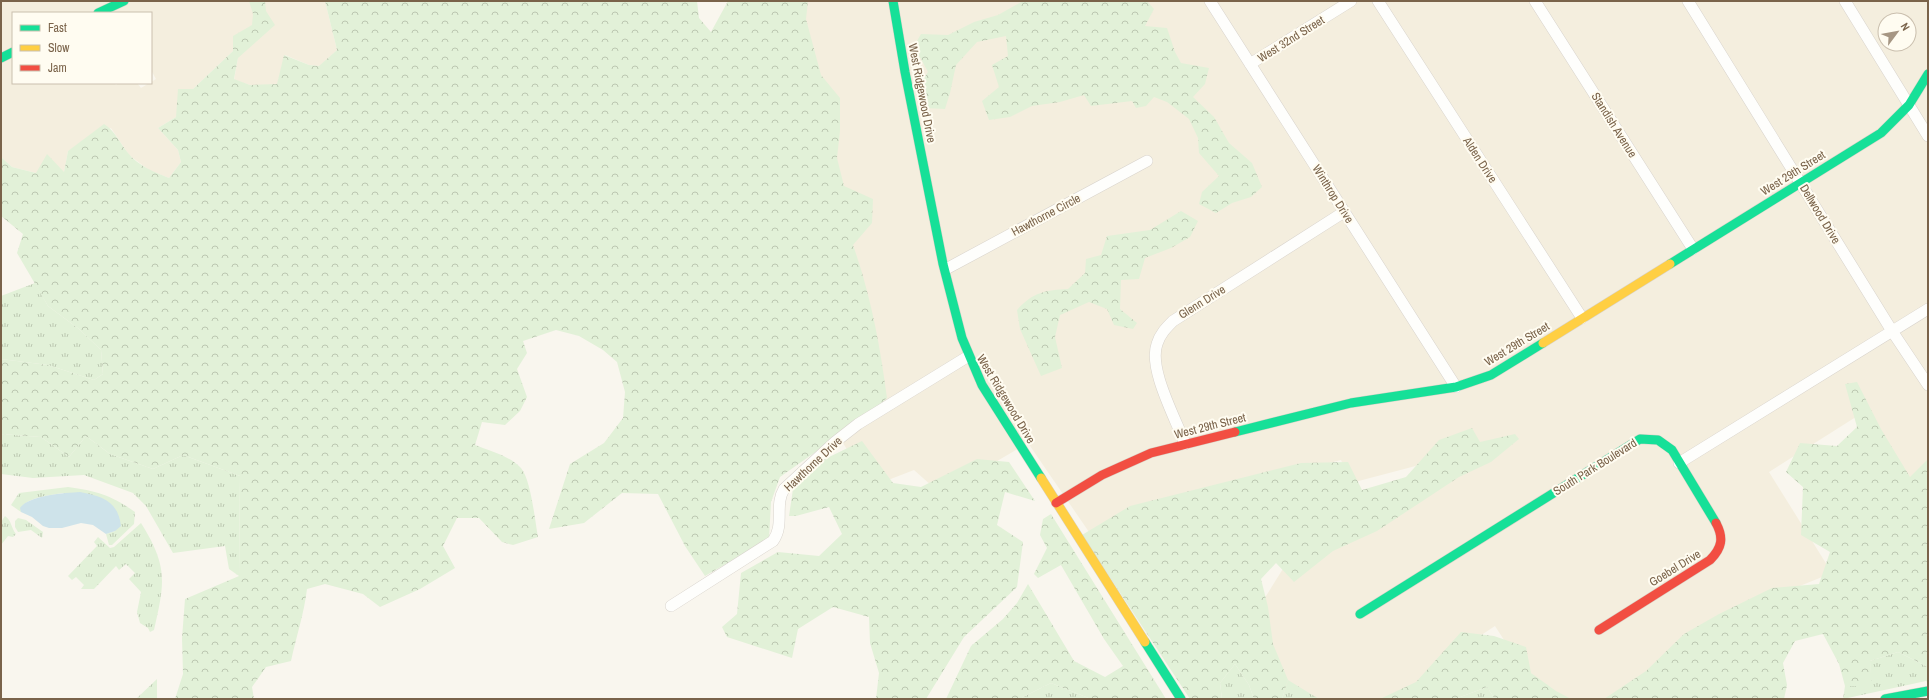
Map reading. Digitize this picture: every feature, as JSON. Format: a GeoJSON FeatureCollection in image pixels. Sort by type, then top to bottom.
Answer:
{"type":"FeatureCollection","features":[{"type":"Feature","properties":{"kind":"street"},"geometry":{"type":"LineString","coordinates":[[100,12],[124,1]]}},
{"type":"Feature","properties":{"kind":"street","name":"West Ridgewood Drive"},"geometry":{"type":"LineString","coordinates":[[892,1],[959,331],[967,357],[982,385],[1181,699]]}},
{"type":"Feature","properties":{"kind":"street","name":"Winthrop Drive"},"geometry":{"type":"LineString","coordinates":[[1210,1],[1456,387]]}},
{"type":"Feature","properties":{"kind":"street","name":"West 32nd Street"},"geometry":{"type":"LineString","coordinates":[[1250,64],[1351,1]]}},
{"type":"Feature","properties":{"kind":"street","name":"Alden Drive"},"geometry":{"type":"LineString","coordinates":[[1378,1],[1582,318]]}},
{"type":"Feature","properties":{"kind":"street","name":"Standish Avenue"},"geometry":{"type":"LineString","coordinates":[[1535,1],[1693,249]]}},
{"type":"Feature","properties":{"kind":"street","name":"Dellwood Drive"},"geometry":{"type":"LineString","coordinates":[[1688,1],[1892,331],[1928,385]]}},
{"type":"Feature","properties":{"kind":"street"},"geometry":{"type":"LineString","coordinates":[[1844,1],[1928,136]]}},
{"type":"Feature","properties":{"kind":"street"},"geometry":{"type":"LineString","coordinates":[[1,58],[12,52]]}},
{"type":"Feature","properties":{"kind":"street","name":"West 29th Street"},"geometry":{"type":"LineString","coordinates":[[1056,503],[1095,478],[1120,465],[1151,453],[1351,403],[1456,387],[1491,375],[1881,133],[1909,105],[1928,74]]}},
{"type":"Feature","properties":{"kind":"street","name":"Hawthorne Circle"},"geometry":{"type":"LineString","coordinates":[[946,269],[1147,160]]}},
{"type":"Feature","properties":{"kind":"street","name":"Glenn Drive"},"geometry":{"type":"LineString","coordinates":[[1186,444],[1161,383],[1155,361],[1156,345],[1163,331],[1173,321],[1344,212]]}},
{"type":"Feature","properties":{"kind":"street"},"geometry":{"type":"LineString","coordinates":[[1680,463],[1928,309]]}},
{"type":"Feature","properties":{"kind":"street","name":"Hawthorne Drive"},"geometry":{"type":"LineString","coordinates":[[671,606],[773,541],[779,531],[780,495],[784,489],[835,442],[858,424],[967,357]]}},
{"type":"Feature","properties":{"kind":"street","name":"South Park Boulevard"},"geometry":{"type":"LineString","coordinates":[[1360,614],[1640,439],[1652,438],[1665,443],[1672,450],[1680,463]]}},
{"type":"Feature","properties":{"kind":"street","name":"Goebel Drive"},"geometry":{"type":"LineString","coordinates":[[1599,630],[1710,560],[1718,552],[1722,536],[1680,463]]}},
{"type":"Feature","properties":{"kind":"street"},"geometry":{"type":"LineString","coordinates":[[1885,699],[1928,691]]}},
{"type":"Feature","properties":{"kind":"shaded area"},"geometry":{"type":"Polygon","coordinates":[[[1,1],[325,1],[337,50],[320,66],[309,65],[285,55],[277,85],[250,85],[234,80],[238,58],[233,51],[193,89],[176,117],[158,128],[178,150],[181,162],[169,178],[149,170],[129,155],[111,128],[68,151],[64,172],[36,173],[12,167],[1,157],[1,1]]]}},
{"type":"Feature","properties":{"kind":"shaded area"},"geometry":{"type":"Polygon","coordinates":[[[793,1],[1928,1],[1928,482],[1909,502],[1859,415],[1769,472],[1832,573],[1700,626],[1614,699],[1559,699],[1517,660],[1495,626],[1457,651],[1415,699],[1287,699],[1256,612],[1286,564],[1364,523],[1427,463],[1351,483],[1341,460],[1114,518],[1089,532],[1028,443],[941,494],[914,470],[870,487],[835,430],[793,1]]]}},
{"type":"Feature","properties":{"kind":"green space"},"geometry":{"type":"Polygon","coordinates":[[[249,1],[265,1],[266,11],[275,25],[238,58],[234,79],[250,85],[277,84],[284,55],[309,65],[319,66],[337,50],[325,1],[697,1],[699,18],[711,32],[728,1],[808,1],[806,19],[821,75],[840,98],[840,131],[837,158],[844,186],[873,199],[872,223],[853,245],[865,283],[874,321],[887,398],[868,415],[780,477],[771,502],[769,539],[705,576],[685,546],[658,494],[622,493],[584,523],[549,529],[570,464],[604,443],[623,418],[625,392],[617,362],[603,350],[579,336],[556,330],[523,341],[527,353],[517,369],[527,397],[520,411],[505,425],[482,422],[475,445],[506,457],[521,468],[530,491],[538,537],[513,545],[502,542],[479,518],[457,518],[443,546],[455,568],[420,589],[380,607],[363,594],[325,584],[307,589],[291,661],[266,667],[252,687],[254,699],[175,699],[183,674],[182,638],[185,599],[239,576],[240,476],[183,455],[153,469],[110,454],[86,436],[69,457],[41,437],[1,434],[1,359],[48,365],[94,380],[103,374],[101,350],[79,329],[48,306],[17,253],[23,234],[1,216],[1,157],[12,167],[36,173],[47,154],[64,172],[68,151],[104,124],[117,137],[132,158],[147,168],[169,178],[181,162],[178,150],[158,128],[176,117],[178,89],[193,89],[233,51],[233,36],[252,25],[253,14],[249,1]]]}},
{"type":"Feature","properties":{"kind":"green space"},"geometry":{"type":"Polygon","coordinates":[[[1023,1],[1147,1],[1154,9],[1145,26],[1167,28],[1175,52],[1181,63],[1209,68],[1205,84],[1193,97],[1214,117],[1229,143],[1252,163],[1262,187],[1251,197],[1232,203],[1216,213],[1199,204],[1202,192],[1219,176],[1199,153],[1198,138],[1189,119],[1167,102],[1154,97],[1146,106],[1136,108],[1132,101],[1091,106],[1084,95],[1060,102],[1032,106],[1010,117],[989,120],[982,101],[999,87],[992,65],[1008,56],[1006,36],[977,42],[956,65],[945,109],[924,108],[920,84],[928,72],[914,46],[921,34],[948,35],[974,22],[998,15],[1023,1]]]}},
{"type":"Feature","properties":{"kind":"green space"},"geometry":{"type":"Polygon","coordinates":[[[1181,211],[1198,221],[1190,237],[1171,248],[1145,258],[1139,279],[1121,280],[1120,309],[1137,323],[1133,329],[1114,325],[1107,309],[1089,302],[1060,315],[1055,337],[1062,368],[1041,376],[1020,329],[1017,310],[1029,299],[1040,293],[1068,289],[1085,273],[1086,259],[1101,255],[1107,236],[1150,230],[1181,211]]]}},
{"type":"Feature","properties":{"kind":"green space"},"geometry":{"type":"Polygon","coordinates":[[[35,283],[48,306],[79,329],[101,350],[103,374],[94,380],[48,365],[1,359],[1,296],[35,283]]]}},
{"type":"Feature","properties":{"kind":"green space"},"geometry":{"type":"Polygon","coordinates":[[[1857,382],[1881,429],[1910,477],[1928,459],[1928,667],[1898,652],[1870,661],[1872,686],[1845,686],[1839,664],[1823,634],[1795,641],[1783,663],[1787,685],[1784,699],[1604,699],[1646,671],[1684,634],[1719,614],[1772,588],[1819,584],[1830,552],[1801,535],[1803,487],[1786,472],[1800,443],[1837,446],[1857,427],[1845,384],[1857,382]]]}},
{"type":"Feature","properties":{"kind":"green space"},"geometry":{"type":"Polygon","coordinates":[[[1472,428],[1480,442],[1515,434],[1519,439],[1491,462],[1459,477],[1377,531],[1333,551],[1294,582],[1276,563],[1261,579],[1268,607],[1273,644],[1288,680],[1282,699],[1254,699],[1249,685],[1235,664],[1220,683],[1222,699],[1190,699],[1082,535],[1130,506],[1301,463],[1348,462],[1362,490],[1406,477],[1439,440],[1472,428]]]}},
{"type":"Feature","properties":{"kind":"green space"},"geometry":{"type":"Polygon","coordinates":[[[1,434],[41,437],[69,457],[86,436],[110,454],[153,469],[183,455],[240,476],[239,576],[229,569],[225,546],[173,553],[146,506],[133,493],[84,475],[33,478],[1,474],[1,434]]]}},
{"type":"Feature","properties":{"kind":"green space"},"geometry":{"type":"Polygon","coordinates":[[[862,441],[893,483],[921,487],[977,459],[1009,462],[1035,501],[1005,492],[997,525],[1023,542],[1017,587],[964,637],[926,699],[876,699],[879,673],[870,643],[869,617],[833,607],[798,629],[792,658],[727,637],[722,627],[737,614],[741,573],[778,552],[819,556],[842,534],[829,507],[796,516],[789,516],[793,489],[825,459],[862,441]]]}},
{"type":"Feature","properties":{"kind":"green space"},"geometry":{"type":"Polygon","coordinates":[[[68,487],[96,492],[118,501],[135,512],[134,524],[112,545],[109,545],[106,534],[115,531],[63,493],[31,500],[25,503],[21,512],[11,505],[19,493],[68,487]]]}},
{"type":"Feature","properties":{"kind":"green space"},"geometry":{"type":"Polygon","coordinates":[[[1051,514],[1166,699],[1091,699],[1051,683],[1023,697],[1022,699],[946,699],[971,646],[1003,619],[1017,603],[1028,584],[1074,661],[1105,677],[1123,666],[1104,639],[1061,565],[1038,578],[1034,574],[1047,548],[1040,535],[1043,519],[1051,514]]]}},
{"type":"Feature","properties":{"kind":"green space"},"geometry":{"type":"Polygon","coordinates":[[[5,516],[9,520],[16,534],[13,537],[8,536],[1,545],[1,522],[5,516]]]}},
{"type":"Feature","properties":{"kind":"green space"},"geometry":{"type":"Polygon","coordinates":[[[18,518],[26,520],[43,532],[42,538],[31,530],[18,532],[15,527],[15,521],[18,518]]]}},
{"type":"Feature","properties":{"kind":"green space"},"geometry":{"type":"Polygon","coordinates":[[[141,523],[156,551],[162,575],[158,613],[154,630],[150,632],[148,628],[140,623],[137,612],[141,592],[129,579],[135,573],[126,564],[119,570],[116,566],[94,589],[81,589],[84,585],[76,577],[72,580],[68,576],[97,546],[94,542],[98,537],[110,548],[114,547],[141,523]]]}},
{"type":"Feature","properties":{"kind":"green space"},"geometry":{"type":"Polygon","coordinates":[[[1461,632],[1494,636],[1526,647],[1531,673],[1556,691],[1571,699],[1495,699],[1487,687],[1455,699],[1380,699],[1416,682],[1461,632]]]}},
{"type":"Feature","properties":{"kind":"green space"},"geometry":{"type":"Polygon","coordinates":[[[1898,652],[1928,667],[1928,682],[1926,681],[1843,699],[1845,686],[1871,685],[1870,661],[1898,652]]]}},
{"type":"Feature","properties":{"kind":"green space"},"geometry":{"type":"Polygon","coordinates":[[[1235,664],[1249,685],[1254,699],[1222,699],[1220,683],[1235,664]]]}},
{"type":"Feature","properties":{"kind":"green space"},"geometry":{"type":"Polygon","coordinates":[[[157,679],[157,699],[136,699],[157,679]]]}},
{"type":"Feature","properties":{"kind":"green space"},"geometry":{"type":"Polygon","coordinates":[[[1288,680],[1319,699],[1282,699],[1288,680]]]}},
{"type":"Feature","properties":{"kind":"green space"},"geometry":{"type":"Polygon","coordinates":[[[1051,683],[1091,699],[1022,699],[1023,697],[1051,683]]]}},
{"type":"Feature","properties":{"kind":"green space"},"geometry":{"type":"Polygon","coordinates":[[[1487,687],[1495,699],[1455,699],[1487,687]]]}},
{"type":"Feature","properties":{"kind":"water"},"geometry":{"type":"Polygon","coordinates":[[[80,492],[95,495],[113,505],[121,526],[115,531],[106,534],[93,525],[81,523],[62,528],[49,528],[43,526],[32,517],[21,512],[20,508],[31,500],[39,497],[80,492]]]}},
{"type":"Feature","properties":{"kind":"traffic: fast"},"geometry":{"type":"LineString","coordinates":[[100,12],[124,1]]}},
{"type":"Feature","properties":{"kind":"traffic: fast"},"geometry":{"type":"LineString","coordinates":[[893,1],[905,72],[943,264],[962,338],[982,385],[1041,478]]}},
{"type":"Feature","properties":{"kind":"traffic: fast"},"geometry":{"type":"LineString","coordinates":[[1,58],[12,52]]}},
{"type":"Feature","properties":{"kind":"traffic: fast"},"geometry":{"type":"LineString","coordinates":[[1670,264],[1881,133],[1909,105],[1928,74]]}},
{"type":"Feature","properties":{"kind":"traffic: fast"},"geometry":{"type":"LineString","coordinates":[[1235,432],[1351,403],[1456,387],[1491,375],[1543,343]]}},
{"type":"Feature","properties":{"kind":"traffic: fast"},"geometry":{"type":"LineString","coordinates":[[1360,614],[1640,439],[1658,440],[1672,450],[1716,523]]}},
{"type":"Feature","properties":{"kind":"traffic: fast"},"geometry":{"type":"LineString","coordinates":[[1145,642],[1181,699]]}},
{"type":"Feature","properties":{"kind":"traffic: fast"},"geometry":{"type":"LineString","coordinates":[[1885,699],[1928,691]]}},
{"type":"Feature","properties":{"kind":"traffic: slow"},"geometry":{"type":"LineString","coordinates":[[1543,343],[1670,264]]}},
{"type":"Feature","properties":{"kind":"traffic: slow"},"geometry":{"type":"LineString","coordinates":[[1041,478],[1145,642]]}},
{"type":"Feature","properties":{"kind":"traffic: jam"},"geometry":{"type":"LineString","coordinates":[[1056,503],[1102,475],[1151,453],[1235,432]]}},
{"type":"Feature","properties":{"kind":"traffic: jam"},"geometry":{"type":"LineString","coordinates":[[1599,630],[1710,560],[1717,551],[1721,538],[1719,528],[1716,523]]}}]}
